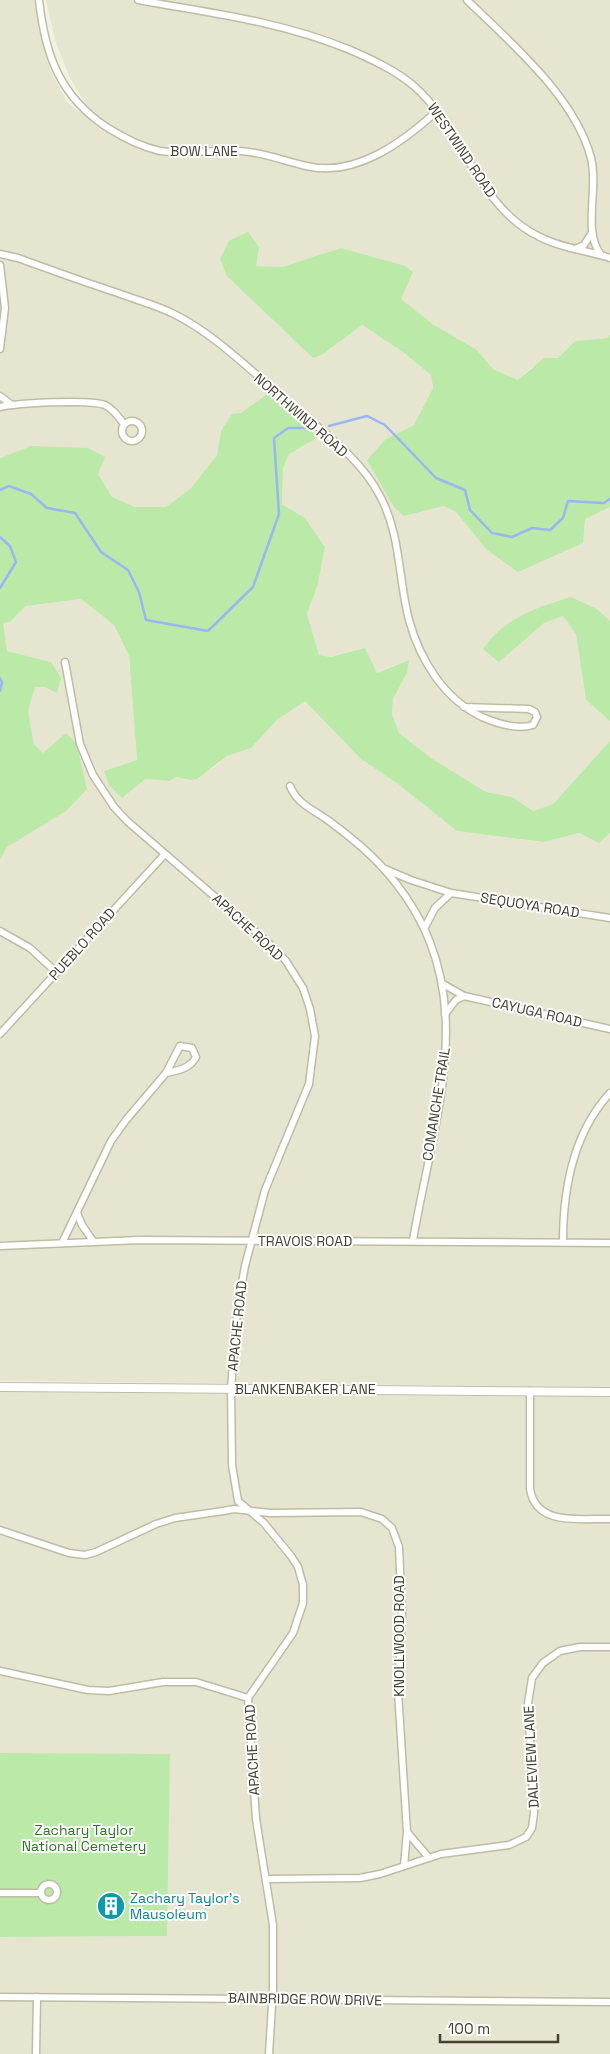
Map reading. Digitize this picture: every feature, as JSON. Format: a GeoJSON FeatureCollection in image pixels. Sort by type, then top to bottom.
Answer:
{"type":"FeatureCollection","features":[{"type":"Feature","properties":{"kind":"street","name":"BOW LANE"},"geometry":{"type":"LineString","coordinates":[[39,0],[46,41],[52,62],[72,97],[94,119],[114,132],[146,147],[185,153],[238,151],[258,153],[321,169],[339,168],[357,163],[391,146],[437,111]]}},
{"type":"Feature","properties":{"kind":"street","name":"WESTWIND ROAD"},"geometry":{"type":"LineString","coordinates":[[138,0],[263,21],[334,43],[378,62],[399,75],[427,98],[490,195],[506,213],[537,236],[610,258]]}},
{"type":"Feature","properties":{"kind":"street"},"geometry":{"type":"LineString","coordinates":[[467,0],[545,79],[573,117],[584,139],[593,169],[594,198],[591,234],[593,243],[601,255]]}},
{"type":"Feature","properties":{"kind":"street"},"geometry":{"type":"LineString","coordinates":[[575,249],[584,245],[591,234]]}},
{"type":"Feature","properties":{"kind":"street","name":"NORTHWIND ROAD"},"geometry":{"type":"LineString","coordinates":[[0,254],[18,258],[162,309],[192,324],[243,364],[353,460],[370,479],[390,519],[400,558],[409,620],[416,642],[438,681],[452,698],[464,707],[489,720],[512,725],[530,726],[536,722],[538,717],[535,712],[529,709],[464,707]]}},
{"type":"Feature","properties":{"kind":"street"},"geometry":{"type":"LineString","coordinates":[[0,265],[5,308],[0,349]]}},
{"type":"Feature","properties":{"kind":"street"},"geometry":{"type":"LineString","coordinates":[[0,396],[12,405]]}},
{"type":"Feature","properties":{"kind":"street"},"geometry":{"type":"LineString","coordinates":[[0,407],[54,403],[101,404],[111,410],[124,424]]}},
{"type":"Feature","properties":{"kind":"street","name":"APACHE ROAD"},"geometry":{"type":"LineString","coordinates":[[65,662],[80,744],[93,775],[114,807],[165,854],[272,946],[286,961],[303,988],[310,1008],[315,1042],[309,1084],[265,1190],[251,1240],[237,1311],[231,1389],[234,1482],[238,1501],[264,1523],[295,1561],[302,1578],[303,1597],[299,1617],[292,1633],[248,1698],[256,1819],[273,1925],[269,2054]]}},
{"type":"Feature","properties":{"kind":"street","name":"COMANCHE TRAIL"},"geometry":{"type":"LineString","coordinates":[[290,786],[297,799],[347,835],[383,867],[410,900],[425,927],[438,961],[443,984],[445,1014],[446,1044],[444,1073],[413,1240]]}},
{"type":"Feature","properties":{"kind":"street","name":"PUEBLO ROAD"},"geometry":{"type":"LineString","coordinates":[[0,1034],[165,854]]}},
{"type":"Feature","properties":{"kind":"street","name":"SEQUOYA ROAD"},"geometry":{"type":"LineString","coordinates":[[383,867],[411,880],[451,893],[610,918]]}},
{"type":"Feature","properties":{"kind":"street"},"geometry":{"type":"LineString","coordinates":[[425,927],[435,908],[451,893]]}},
{"type":"Feature","properties":{"kind":"street"},"geometry":{"type":"LineString","coordinates":[[0,931],[30,948],[56,972]]}},
{"type":"Feature","properties":{"kind":"street","name":"CAYUGA ROAD"},"geometry":{"type":"LineString","coordinates":[[443,984],[464,996],[610,1029]]}},
{"type":"Feature","properties":{"kind":"street"},"geometry":{"type":"LineString","coordinates":[[445,1014],[456,1000],[464,996]]}},
{"type":"Feature","properties":{"kind":"street"},"geometry":{"type":"LineString","coordinates":[[63,1241],[111,1141],[132,1112],[166,1073],[180,1046],[192,1048],[196,1056],[194,1061],[188,1066],[166,1073]]}},
{"type":"Feature","properties":{"kind":"street"},"geometry":{"type":"LineString","coordinates":[[563,1242],[565,1199],[571,1165],[585,1129],[610,1093]]}},
{"type":"Feature","properties":{"kind":"street"},"geometry":{"type":"LineString","coordinates":[[77,1213],[82,1225],[93,1241]]}},
{"type":"Feature","properties":{"kind":"street","name":"TRAVOIS ROAD"},"geometry":{"type":"LineString","coordinates":[[0,1246],[63,1241],[251,1240],[610,1243]]}},
{"type":"Feature","properties":{"kind":"street","name":"BLANKENBAKER LANE"},"geometry":{"type":"LineString","coordinates":[[0,1387],[610,1392]]}},
{"type":"Feature","properties":{"kind":"street"},"geometry":{"type":"LineString","coordinates":[[530,1391],[530,1489],[533,1500],[542,1511],[557,1518],[610,1519]]}},
{"type":"Feature","properties":{"kind":"street","name":"KNOLLWOOD ROAD"},"geometry":{"type":"LineString","coordinates":[[0,1530],[68,1553],[85,1555],[96,1552],[131,1534],[175,1518],[234,1510],[251,1512],[367,1512],[382,1519],[395,1535],[398,1546],[402,1614],[398,1692],[407,1832],[404,1866]]}},
{"type":"Feature","properties":{"kind":"street","name":"DALEVIEW LANE"},"geometry":{"type":"LineString","coordinates":[[266,1879],[360,1878],[457,1851],[509,1846],[526,1837],[532,1828],[534,1814],[528,1703],[532,1678],[543,1663],[560,1651],[580,1647],[610,1647]]}},
{"type":"Feature","properties":{"kind":"street"},"geometry":{"type":"LineString","coordinates":[[0,1671],[88,1690],[109,1691],[163,1682],[196,1682],[248,1698]]}},
{"type":"Feature","properties":{"kind":"street"},"geometry":{"type":"LineString","coordinates":[[407,1832],[429,1858]]}},
{"type":"Feature","properties":{"kind":"street"},"geometry":{"type":"LineString","coordinates":[[0,1893],[41,1893]]}},
{"type":"Feature","properties":{"kind":"street","name":"BAINBRIDGE ROW DRIVE"},"geometry":{"type":"LineString","coordinates":[[0,1997],[610,2002]]}},
{"type":"Feature","properties":{"kind":"street"},"geometry":{"type":"LineString","coordinates":[[36,2054],[37,1997]]}},
{"type":"Feature","properties":{"kind":"shaded area"},"geometry":{"type":"Polygon","coordinates":[[[0,0],[34,0],[39,31],[51,72],[67,102],[79,112],[86,105],[69,76],[55,40],[46,0],[610,0],[610,334],[608,338],[575,341],[558,358],[532,367],[518,380],[493,369],[477,350],[434,325],[400,299],[413,272],[341,248],[282,267],[256,266],[229,241],[323,354],[362,325],[403,352],[431,375],[433,388],[414,425],[386,439],[404,516],[444,506],[456,512],[486,549],[585,519],[610,507],[610,621],[571,597],[499,662],[544,623],[563,616],[576,634],[586,700],[610,721],[610,741],[553,804],[533,811],[512,797],[486,792],[431,758],[399,733],[392,714],[393,699],[407,673],[408,660],[377,673],[365,649],[331,657],[319,655],[307,614],[318,584],[325,547],[305,518],[282,504],[283,469],[289,454],[221,431],[217,455],[191,488],[166,507],[135,507],[112,497],[98,474],[31,446],[0,458],[0,0]]]}},
{"type":"Feature","properties":{"kind":"shaded area"},"geometry":{"type":"Polygon","coordinates":[[[81,599],[114,625],[129,656],[137,760],[104,771],[145,779],[170,781],[176,777],[191,780],[213,768],[227,756],[251,748],[277,720],[305,700],[361,759],[398,784],[457,831],[544,842],[579,833],[599,843],[610,833],[610,1387],[0,1381],[0,860],[7,847],[29,832],[67,733],[43,753],[34,744],[28,711],[35,687],[45,687],[50,662],[7,651],[2,623],[10,622],[26,606],[81,599]]]}},
{"type":"Feature","properties":{"kind":"shaded area"},"geometry":{"type":"Polygon","coordinates":[[[0,1392],[610,1397],[610,2054],[0,2054],[0,1937],[167,1936],[170,1755],[0,1753],[0,1392]]]}},
{"type":"Feature","properties":{"kind":"green space"},"geometry":{"type":"Polygon","coordinates":[[[248,232],[259,247],[256,266],[282,267],[341,248],[405,266],[413,272],[401,299],[434,325],[477,350],[493,369],[518,380],[544,358],[558,358],[575,341],[608,338],[610,334],[610,507],[585,519],[583,543],[518,572],[486,549],[456,512],[444,506],[404,516],[394,507],[367,460],[386,439],[414,425],[433,388],[431,375],[403,352],[362,325],[323,354],[313,358],[227,276],[220,259],[229,241],[248,232]]]}},
{"type":"Feature","properties":{"kind":"green space"},"geometry":{"type":"Polygon","coordinates":[[[269,393],[318,437],[289,454],[283,469],[282,504],[305,518],[325,547],[318,584],[307,614],[319,655],[331,657],[365,648],[377,673],[409,660],[407,673],[393,699],[392,714],[399,733],[431,758],[486,792],[512,797],[533,811],[553,804],[610,741],[610,833],[599,843],[579,833],[544,842],[457,831],[398,784],[361,759],[305,701],[277,720],[251,748],[227,756],[197,779],[191,780],[176,777],[170,781],[145,779],[122,798],[109,785],[104,771],[137,760],[129,656],[114,625],[81,599],[26,606],[10,622],[3,623],[7,651],[51,662],[61,678],[57,693],[45,687],[35,687],[28,711],[34,744],[43,753],[66,733],[76,743],[87,789],[66,811],[7,847],[0,860],[0,458],[31,446],[88,448],[105,457],[98,474],[112,497],[135,507],[166,507],[191,488],[217,455],[221,431],[232,414],[241,413],[269,393]]]}},
{"type":"Feature","properties":{"kind":"green space"},"geometry":{"type":"Polygon","coordinates":[[[571,597],[597,609],[610,621],[610,721],[586,700],[576,634],[563,616],[544,623],[499,662],[483,649],[502,629],[522,615],[571,597]]]}},
{"type":"Feature","properties":{"kind":"green space","name":"Zachary Taylor National Cemetery"},"geometry":{"type":"Polygon","coordinates":[[[0,1753],[170,1754],[167,1936],[0,1937],[0,1753]]]}},
{"type":"Feature","properties":{"kind":"waterway"},"geometry":{"type":"LineString","coordinates":[[329,426],[367,416],[385,425],[436,478],[465,490],[470,510],[492,533],[512,537],[532,528],[550,530],[563,518],[568,501],[604,503],[610,499]]}},
{"type":"Feature","properties":{"kind":"waterway"},"geometry":{"type":"LineString","coordinates":[[0,490],[9,486],[31,494],[47,508],[75,513],[101,552],[128,570],[139,592],[146,620],[208,631],[253,587],[279,514],[274,438],[288,428],[307,428]]}},
{"type":"Feature","properties":{"kind":"waterway"},"geometry":{"type":"LineString","coordinates":[[0,537],[10,546],[16,562],[0,588]]}},
{"type":"Feature","properties":{"kind":"waterway"},"geometry":{"type":"LineString","coordinates":[[0,678],[2,683],[0,691]]}},
{"type":"Feature","properties":{"kind":"place","name":"Zachary Taylor's Mausoleum"},"geometry":{"type":"Point","coordinates":[111,1906]}}]}
